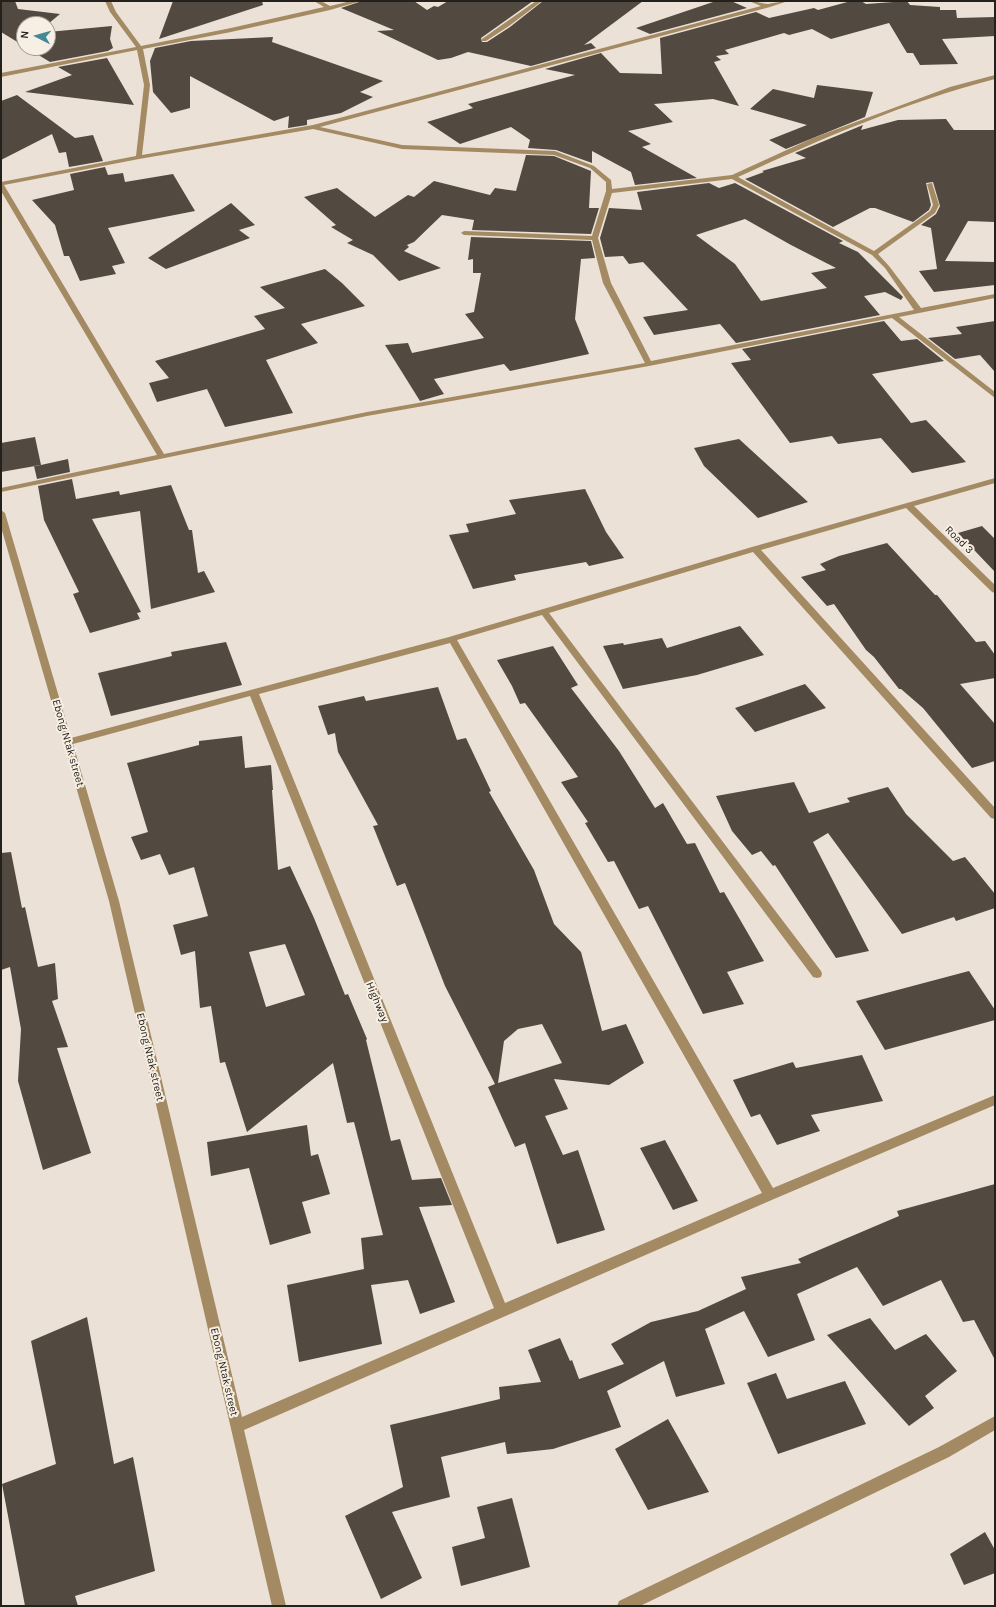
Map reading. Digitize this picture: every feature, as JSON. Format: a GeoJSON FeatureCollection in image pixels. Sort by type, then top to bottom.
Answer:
{"type":"FeatureCollection","features":[{"type":"Feature","properties":{"kind":"street"},"geometry":{"type":"LineString","coordinates":[[108,1],[113,12],[140,49],[147,85],[139,157]]}},
{"type":"Feature","properties":{"kind":"street"},"geometry":{"type":"LineString","coordinates":[[317,1],[330,8]]}},
{"type":"Feature","properties":{"kind":"street"},"geometry":{"type":"LineString","coordinates":[[1,75],[140,49],[358,1]]}},
{"type":"Feature","properties":{"kind":"street"},"geometry":{"type":"LineString","coordinates":[[484,40],[539,1]]}},
{"type":"Feature","properties":{"kind":"street"},"geometry":{"type":"LineString","coordinates":[[752,1],[768,6]]}},
{"type":"Feature","properties":{"kind":"street"},"geometry":{"type":"LineString","coordinates":[[161,456],[1,185],[139,157],[313,127],[785,1]]}},
{"type":"Feature","properties":{"kind":"street"},"geometry":{"type":"LineString","coordinates":[[609,191],[733,177],[815,139],[952,88],[995,77]]}},
{"type":"Feature","properties":{"kind":"street"},"geometry":{"type":"LineString","coordinates":[[313,127],[402,147],[555,153],[592,167],[609,181],[609,191],[602,209],[595,238],[607,283],[649,364]]}},
{"type":"Feature","properties":{"kind":"street"},"geometry":{"type":"LineString","coordinates":[[733,177],[874,254],[887,267],[919,311]]}},
{"type":"Feature","properties":{"kind":"street"},"geometry":{"type":"LineString","coordinates":[[874,254],[933,212],[936,205],[930,184]]}},
{"type":"Feature","properties":{"kind":"street"},"geometry":{"type":"LineString","coordinates":[[464,232],[595,238]]}},
{"type":"Feature","properties":{"kind":"street"},"geometry":{"type":"LineString","coordinates":[[1,490],[367,414],[649,364],[895,317],[995,296]]}},
{"type":"Feature","properties":{"kind":"street"},"geometry":{"type":"LineString","coordinates":[[895,317],[995,396]]}},
{"type":"Feature","properties":{"kind":"street"},"geometry":{"type":"LineString","coordinates":[[68,742],[452,639],[754,549],[995,480]]}},
{"type":"Feature","properties":{"kind":"street","name":"Road 3"},"geometry":{"type":"LineString","coordinates":[[908,505],[995,590]]}},
{"type":"Feature","properties":{"kind":"street","name":"Ebong Ntak street"},"geometry":{"type":"LineString","coordinates":[[1,513],[114,901],[279,1606]]}},
{"type":"Feature","properties":{"kind":"street"},"geometry":{"type":"LineString","coordinates":[[754,549],[995,815]]}},
{"type":"Feature","properties":{"kind":"street"},"geometry":{"type":"LineString","coordinates":[[544,612],[817,974]]}},
{"type":"Feature","properties":{"kind":"street"},"geometry":{"type":"LineString","coordinates":[[452,639],[770,1195]]}},
{"type":"Feature","properties":{"kind":"street","name":"Highway"},"geometry":{"type":"LineString","coordinates":[[253,692],[502,1311]]}},
{"type":"Feature","properties":{"kind":"street"},"geometry":{"type":"LineString","coordinates":[[237,1426],[770,1195],[995,1100]]}},
{"type":"Feature","properties":{"kind":"street"},"geometry":{"type":"LineString","coordinates":[[624,1606],[944,1452],[995,1423]]}},
{"type":"Feature","properties":{"kind":"building"},"geometry":{"type":"Polygon","coordinates":[[[1,1],[15,1],[18,9],[60,14],[56,17],[56,16],[16,16],[16,41],[1,32],[1,1]]]}},
{"type":"Feature","properties":{"kind":"building"},"geometry":{"type":"Polygon","coordinates":[[[173,1],[262,1],[263,5],[159,39],[173,1]]]}},
{"type":"Feature","properties":{"kind":"building"},"geometry":{"type":"Polygon","coordinates":[[[362,1],[414,1],[427,10],[434,6],[438,7],[448,1],[533,1],[481,38],[482,42],[487,42],[510,27],[543,1],[643,1],[584,45],[591,43],[596,48],[531,66],[468,52],[451,58],[438,60],[377,31],[394,30],[341,8],[362,1]]]}},
{"type":"Feature","properties":{"kind":"building"},"geometry":{"type":"Polygon","coordinates":[[[716,1],[731,1],[747,8],[650,34],[636,28],[716,1]]]}},
{"type":"Feature","properties":{"kind":"building"},"geometry":{"type":"Polygon","coordinates":[[[851,1],[861,1],[866,4],[907,1],[910,5],[940,7],[940,10],[956,10],[957,18],[995,17],[995,36],[942,39],[958,64],[920,65],[913,53],[907,53],[889,23],[831,39],[812,29],[789,35],[784,33],[725,50],[729,54],[716,56],[721,60],[714,62],[739,106],[713,99],[654,104],[673,122],[628,131],[651,144],[642,147],[697,178],[635,185],[631,172],[592,151],[592,163],[556,150],[528,148],[530,140],[511,127],[460,144],[427,122],[473,108],[468,104],[575,75],[545,69],[601,53],[620,73],[662,74],[660,38],[756,12],[769,18],[814,8],[818,10],[851,1]]]}},
{"type":"Feature","properties":{"kind":"building"},"geometry":{"type":"Polygon","coordinates":[[[112,26],[110,39],[113,48],[108,51],[50,62],[40,56],[56,56],[56,31],[112,26]]]}},
{"type":"Feature","properties":{"kind":"building"},"geometry":{"type":"Polygon","coordinates":[[[273,37],[272,42],[383,81],[360,92],[373,97],[341,113],[307,120],[307,125],[288,128],[289,116],[274,121],[190,76],[190,108],[171,113],[153,92],[150,61],[155,48],[191,41],[273,37]]]}},
{"type":"Feature","properties":{"kind":"building"},"geometry":{"type":"Polygon","coordinates":[[[107,58],[134,105],[25,92],[72,75],[58,67],[107,58]]]}},
{"type":"Feature","properties":{"kind":"building"},"geometry":{"type":"Polygon","coordinates":[[[817,85],[873,92],[865,117],[786,149],[769,140],[807,125],[750,109],[773,89],[814,98],[817,85]]]}},
{"type":"Feature","properties":{"kind":"building"},"geometry":{"type":"Polygon","coordinates":[[[17,95],[75,138],[93,135],[103,161],[69,167],[66,152],[59,153],[52,134],[1,160],[1,101],[17,95]]]}},
{"type":"Feature","properties":{"kind":"building"},"geometry":{"type":"Polygon","coordinates":[[[946,119],[954,130],[995,130],[995,222],[968,221],[945,261],[995,262],[995,285],[934,292],[919,271],[937,269],[931,228],[921,225],[936,214],[940,206],[933,182],[926,183],[931,205],[929,210],[913,222],[875,208],[870,208],[833,227],[745,179],[764,172],[762,171],[806,158],[795,153],[863,125],[861,130],[898,120],[946,119]]]}},
{"type":"Feature","properties":{"kind":"building"},"geometry":{"type":"Polygon","coordinates":[[[526,155],[554,156],[591,171],[589,208],[599,208],[591,234],[472,230],[474,220],[442,215],[414,242],[407,245],[409,247],[404,251],[441,268],[399,281],[373,255],[347,243],[353,240],[331,227],[336,225],[304,197],[337,188],[375,217],[408,195],[414,197],[434,181],[490,195],[495,188],[516,191],[526,155]]]}},
{"type":"Feature","properties":{"kind":"building"},"geometry":{"type":"Polygon","coordinates":[[[105,167],[108,175],[123,173],[125,182],[173,174],[195,211],[108,228],[125,263],[112,266],[116,274],[80,281],[69,256],[64,256],[55,225],[32,200],[74,190],[70,174],[105,167]]]}},
{"type":"Feature","properties":{"kind":"building"},"geometry":{"type":"Polygon","coordinates":[[[709,183],[719,188],[735,183],[843,241],[839,243],[858,252],[903,297],[901,300],[885,292],[864,296],[880,315],[736,343],[720,324],[654,335],[643,317],[688,310],[643,262],[629,264],[623,256],[605,257],[600,238],[609,208],[642,210],[637,192],[709,183]],[[745,219],[696,235],[735,264],[761,301],[827,288],[811,273],[836,268],[745,219]]]}},
{"type":"Feature","properties":{"kind":"building"},"geometry":{"type":"Polygon","coordinates":[[[231,203],[255,225],[239,230],[250,238],[166,269],[148,258],[231,203]]]}},
{"type":"Feature","properties":{"kind":"building"},"geometry":{"type":"Polygon","coordinates":[[[471,237],[591,241],[595,258],[581,259],[575,319],[589,354],[510,371],[504,364],[434,379],[444,394],[420,401],[385,345],[408,343],[412,353],[484,338],[465,314],[474,312],[481,273],[473,273],[473,259],[468,260],[471,237]]]}},
{"type":"Feature","properties":{"kind":"building"},"geometry":{"type":"Polygon","coordinates":[[[325,269],[342,283],[365,306],[301,324],[318,343],[266,360],[293,413],[225,427],[207,389],[157,402],[149,383],[169,378],[155,361],[265,329],[254,316],[285,308],[260,287],[325,269]]]}},
{"type":"Feature","properties":{"kind":"building"},"geometry":{"type":"Polygon","coordinates":[[[884,321],[901,341],[917,339],[944,361],[872,374],[911,423],[926,420],[966,462],[912,473],[881,438],[838,444],[832,436],[790,443],[731,363],[751,360],[742,349],[884,321]]]}},
{"type":"Feature","properties":{"kind":"building"},"geometry":{"type":"Polygon","coordinates":[[[995,321],[995,372],[980,355],[955,359],[928,338],[962,334],[956,327],[995,321]]]}},
{"type":"Feature","properties":{"kind":"building"},"geometry":{"type":"Polygon","coordinates":[[[35,437],[41,465],[68,459],[70,472],[37,479],[34,466],[1,472],[1,443],[35,437]]]}},
{"type":"Feature","properties":{"kind":"building"},"geometry":{"type":"Polygon","coordinates":[[[739,439],[808,502],[758,518],[704,466],[694,448],[739,439]]]}},
{"type":"Feature","properties":{"kind":"building"},"geometry":{"type":"Polygon","coordinates":[[[72,479],[76,499],[119,491],[120,495],[171,485],[189,530],[192,530],[198,573],[204,571],[215,592],[151,609],[140,511],[92,519],[141,612],[137,613],[140,619],[90,633],[73,594],[79,592],[44,520],[38,486],[72,479]]]}},
{"type":"Feature","properties":{"kind":"building"},"geometry":{"type":"Polygon","coordinates":[[[585,489],[606,532],[624,558],[589,566],[586,562],[514,575],[516,580],[473,589],[449,535],[469,532],[466,524],[516,514],[509,500],[585,489]]]}},
{"type":"Feature","properties":{"kind":"building"},"geometry":{"type":"Polygon","coordinates":[[[982,526],[995,539],[995,572],[958,533],[982,526]]]}},
{"type":"Feature","properties":{"kind":"building"},"geometry":{"type":"Polygon","coordinates":[[[887,543],[935,595],[937,595],[976,642],[985,641],[995,655],[995,678],[960,684],[995,724],[995,761],[972,768],[923,708],[901,689],[899,689],[874,657],[866,650],[834,604],[827,606],[801,577],[826,570],[820,564],[839,556],[887,543]]]}},
{"type":"Feature","properties":{"kind":"building"},"geometry":{"type":"Polygon","coordinates":[[[740,626],[764,655],[697,675],[623,689],[603,646],[623,643],[624,645],[662,638],[667,648],[740,626]]]}},
{"type":"Feature","properties":{"kind":"building"},"geometry":{"type":"Polygon","coordinates":[[[226,642],[242,685],[111,716],[98,673],[172,656],[171,652],[226,642]]]}},
{"type":"Feature","properties":{"kind":"building"},"geometry":{"type":"Polygon","coordinates":[[[553,646],[578,685],[571,688],[619,751],[655,808],[663,803],[687,844],[695,843],[720,893],[724,892],[764,961],[727,972],[744,1004],[703,1014],[648,906],[639,909],[614,861],[608,862],[585,823],[588,822],[561,782],[578,777],[525,703],[520,704],[512,686],[497,660],[553,646]]]}},
{"type":"Feature","properties":{"kind":"building"},"geometry":{"type":"Polygon","coordinates":[[[805,684],[826,708],[755,732],[735,708],[805,684]]]}},
{"type":"Feature","properties":{"kind":"building"},"geometry":{"type":"Polygon","coordinates":[[[438,687],[457,740],[466,738],[491,791],[489,792],[534,870],[554,924],[581,952],[602,1031],[626,1024],[644,1063],[609,1085],[554,1079],[568,1109],[545,1116],[563,1155],[578,1150],[605,1230],[557,1244],[525,1143],[515,1147],[488,1087],[495,1084],[445,986],[405,883],[397,886],[373,826],[378,825],[338,752],[335,733],[328,735],[318,706],[364,696],[366,701],[438,687]],[[542,1024],[518,1029],[504,1041],[498,1083],[562,1063],[542,1024]]]}},
{"type":"Feature","properties":{"kind":"building"},"geometry":{"type":"Polygon","coordinates":[[[242,736],[245,768],[271,765],[278,870],[290,866],[314,918],[345,995],[348,994],[367,1039],[366,1040],[391,1141],[400,1139],[412,1180],[441,1178],[452,1205],[419,1207],[455,1302],[420,1314],[408,1280],[371,1285],[382,1344],[299,1362],[287,1285],[364,1269],[361,1238],[383,1235],[354,1122],[347,1123],[333,1063],[247,1132],[225,1062],[220,1063],[211,1006],[200,1008],[195,951],[181,955],[173,925],[208,916],[194,867],[169,875],[160,854],[141,860],[131,837],[148,832],[127,763],[199,745],[199,741],[242,736]],[[285,944],[249,952],[266,1007],[305,995],[285,944]]]}},
{"type":"Feature","properties":{"kind":"building"},"geometry":{"type":"Polygon","coordinates":[[[794,782],[809,813],[850,802],[847,798],[888,787],[906,814],[953,861],[965,857],[995,894],[995,908],[956,921],[954,917],[902,934],[828,833],[813,842],[869,951],[836,958],[775,865],[773,866],[761,851],[752,855],[732,831],[716,796],[794,782]]]}},
{"type":"Feature","properties":{"kind":"building"},"geometry":{"type":"Polygon","coordinates":[[[11,852],[22,908],[25,907],[38,967],[55,963],[58,999],[52,1001],[68,1047],[57,1048],[91,1153],[43,1170],[18,1081],[21,1029],[10,967],[1,970],[1,853],[11,852]]]}},
{"type":"Feature","properties":{"kind":"building"},"geometry":{"type":"Polygon","coordinates":[[[969,971],[995,1010],[995,1020],[885,1050],[856,1001],[969,971]]]}},
{"type":"Feature","properties":{"kind":"building"},"geometry":{"type":"Polygon","coordinates":[[[862,1055],[883,1101],[811,1115],[820,1131],[777,1145],[760,1114],[751,1117],[733,1080],[793,1062],[796,1068],[862,1055]]]}},
{"type":"Feature","properties":{"kind":"building"},"geometry":{"type":"Polygon","coordinates":[[[307,1125],[311,1156],[318,1154],[330,1194],[302,1202],[311,1233],[270,1245],[249,1168],[211,1176],[207,1142],[307,1125]]]}},
{"type":"Feature","properties":{"kind":"building"},"geometry":{"type":"Polygon","coordinates":[[[665,1140],[698,1201],[673,1210],[640,1148],[665,1140]]]}},
{"type":"Feature","properties":{"kind":"building"},"geometry":{"type":"Polygon","coordinates":[[[995,1184],[995,1360],[974,1320],[963,1322],[941,1280],[883,1306],[857,1267],[797,1294],[815,1340],[768,1357],[744,1311],[705,1329],[725,1384],[676,1397],[664,1361],[607,1391],[621,1427],[553,1449],[507,1454],[505,1442],[441,1457],[450,1497],[392,1512],[422,1578],[381,1599],[345,1516],[403,1487],[390,1425],[500,1399],[499,1387],[541,1382],[528,1350],[560,1338],[570,1361],[572,1360],[579,1379],[624,1364],[611,1344],[651,1322],[698,1311],[746,1289],[741,1277],[801,1263],[798,1259],[899,1216],[897,1211],[995,1184]]]}},
{"type":"Feature","properties":{"kind":"building"},"geometry":{"type":"Polygon","coordinates":[[[87,1317],[114,1464],[133,1457],[155,1571],[75,1596],[78,1606],[25,1606],[2,1484],[56,1464],[31,1341],[87,1317]]]}},
{"type":"Feature","properties":{"kind":"building"},"geometry":{"type":"Polygon","coordinates":[[[870,1318],[895,1350],[926,1334],[957,1371],[925,1396],[934,1408],[909,1426],[827,1335],[870,1318]]]}},
{"type":"Feature","properties":{"kind":"building"},"geometry":{"type":"Polygon","coordinates":[[[776,1373],[787,1399],[845,1381],[866,1424],[778,1454],[747,1383],[776,1373]]]}},
{"type":"Feature","properties":{"kind":"building"},"geometry":{"type":"Polygon","coordinates":[[[668,1419],[709,1492],[648,1510],[615,1449],[668,1419]]]}},
{"type":"Feature","properties":{"kind":"building"},"geometry":{"type":"Polygon","coordinates":[[[512,1498],[530,1567],[461,1586],[452,1547],[485,1538],[477,1507],[512,1498]]]}},
{"type":"Feature","properties":{"kind":"building"},"geometry":{"type":"Polygon","coordinates":[[[985,1532],[995,1550],[995,1573],[964,1585],[950,1554],[985,1532]]]}}]}
